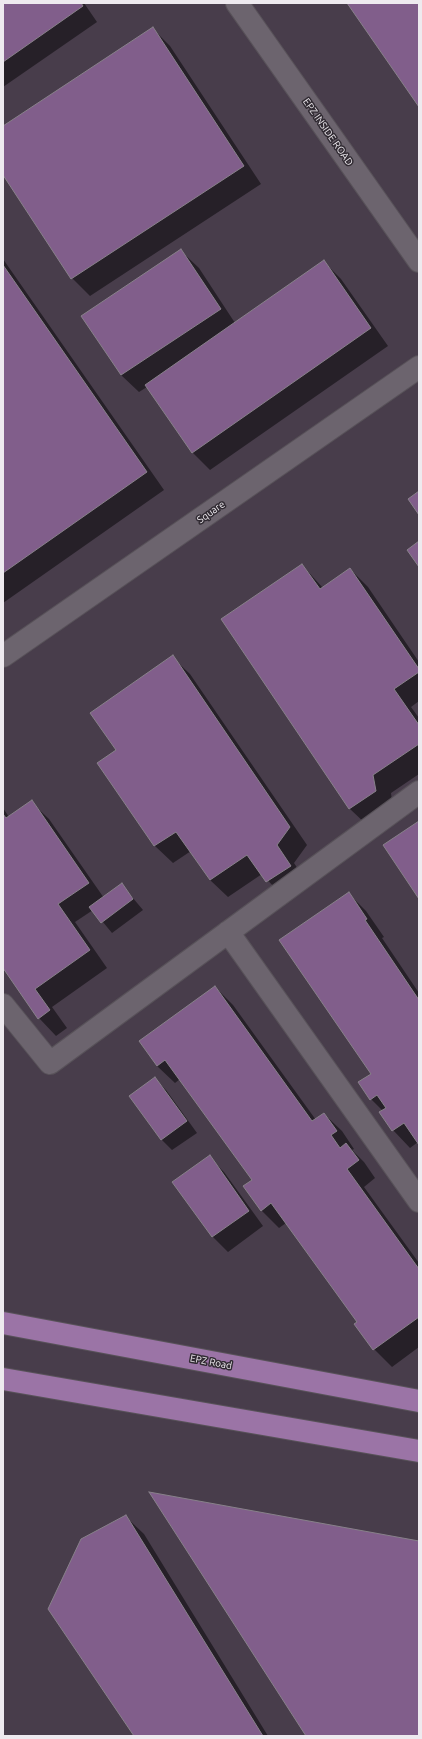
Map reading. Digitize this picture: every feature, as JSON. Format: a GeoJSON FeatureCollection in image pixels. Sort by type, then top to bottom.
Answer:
{"type":"FeatureCollection","features":[{"type":"Feature","properties":{"kind":"main road","name":"EPZ Road"},"geometry":{"type":"LineString","coordinates":[[3,1323],[419,1401]]}},
{"type":"Feature","properties":{"kind":"main road"},"geometry":{"type":"LineString","coordinates":[[3,1379],[419,1451]]}},
{"type":"Feature","properties":{"kind":"lane","name":"EPZ INSIDE ROAD"},"geometry":{"type":"LineString","coordinates":[[237,3],[419,262]]}},
{"type":"Feature","properties":{"kind":"lane","name":"Square"},"geometry":{"type":"LineString","coordinates":[[3,656],[419,367]]}},
{"type":"Feature","properties":{"kind":"lane"},"geometry":{"type":"LineString","coordinates":[[3,1005],[50,1063],[419,792]]}},
{"type":"Feature","properties":{"kind":"lane"},"geometry":{"type":"LineString","coordinates":[[228,932],[419,1201]]}},
{"type":"Feature","properties":{"kind":"shaded area"},"geometry":{"type":"Polygon","coordinates":[[[3,3],[419,3],[419,1736],[3,1736],[3,3]]]}},
{"type":"Feature","properties":{"kind":"building"},"geometry":{"type":"Polygon","coordinates":[[[3,3],[81,3],[83,6],[3,62],[3,3]]]}},
{"type":"Feature","properties":{"kind":"building"},"geometry":{"type":"Polygon","coordinates":[[[347,3],[419,3],[419,107],[347,3]]]}},
{"type":"Feature","properties":{"kind":"building"},"geometry":{"type":"Polygon","coordinates":[[[153,27],[244,166],[71,279],[3,175],[3,126],[153,27]]]}},
{"type":"Feature","properties":{"kind":"building"},"geometry":{"type":"Polygon","coordinates":[[[181,249],[221,309],[121,375],[81,316],[181,249]]]}},
{"type":"Feature","properties":{"kind":"building"},"geometry":{"type":"Polygon","coordinates":[[[324,260],[371,328],[192,453],[145,385],[324,260]]]}},
{"type":"Feature","properties":{"kind":"building"},"geometry":{"type":"Polygon","coordinates":[[[3,265],[147,472],[3,573],[3,265]]]}},
{"type":"Feature","properties":{"kind":"building"},"geometry":{"type":"Polygon","coordinates":[[[419,491],[419,515],[408,499],[419,491]]]}},
{"type":"Feature","properties":{"kind":"building"},"geometry":{"type":"Polygon","coordinates":[[[419,541],[419,567],[407,550],[419,541]]]}},
{"type":"Feature","properties":{"kind":"building"},"geometry":{"type":"Polygon","coordinates":[[[302,564],[320,589],[350,568],[419,669],[419,672],[394,689],[419,725],[419,744],[373,775],[376,791],[349,809],[221,619],[302,564]]]}},
{"type":"Feature","properties":{"kind":"building"},"geometry":{"type":"Polygon","coordinates":[[[173,655],[290,827],[277,845],[291,866],[266,882],[247,855],[210,880],[176,832],[154,846],[97,763],[116,750],[90,713],[173,655]]]}},
{"type":"Feature","properties":{"kind":"building"},"geometry":{"type":"Polygon","coordinates":[[[32,800],[89,883],[58,904],[90,950],[35,989],[50,1010],[38,1019],[3,968],[3,814],[6,818],[32,800]]]}},
{"type":"Feature","properties":{"kind":"building"},"geometry":{"type":"Polygon","coordinates":[[[419,821],[419,899],[383,845],[419,821]]]}},
{"type":"Feature","properties":{"kind":"building"},"geometry":{"type":"Polygon","coordinates":[[[122,883],[133,899],[101,923],[89,907],[122,883]]]}},
{"type":"Feature","properties":{"kind":"building"},"geometry":{"type":"Polygon","coordinates":[[[349,892],[367,919],[365,920],[419,1000],[419,1145],[404,1123],[392,1131],[379,1112],[386,1108],[377,1095],[370,1100],[358,1082],[371,1074],[279,940],[349,892]]]}},
{"type":"Feature","properties":{"kind":"building"},"geometry":{"type":"Polygon","coordinates":[[[215,986],[312,1121],[324,1113],[337,1131],[331,1135],[340,1148],[346,1143],[359,1160],[347,1169],[419,1269],[419,1317],[373,1350],[354,1324],[357,1322],[271,1203],[261,1211],[243,1186],[252,1180],[165,1060],[157,1066],[139,1041],[215,986]]]}},
{"type":"Feature","properties":{"kind":"building"},"geometry":{"type":"Polygon","coordinates":[[[155,1077],[187,1121],[161,1140],[129,1096],[155,1077]]]}},
{"type":"Feature","properties":{"kind":"building"},"geometry":{"type":"Polygon","coordinates":[[[210,1155],[249,1211],[212,1237],[172,1182],[210,1155]]]}},
{"type":"Feature","properties":{"kind":"building"},"geometry":{"type":"Polygon","coordinates":[[[149,1492],[419,1541],[419,1736],[306,1736],[149,1492]]]}},
{"type":"Feature","properties":{"kind":"building"},"geometry":{"type":"Polygon","coordinates":[[[126,1515],[263,1736],[134,1736],[48,1609],[81,1539],[126,1515]]]}}]}
